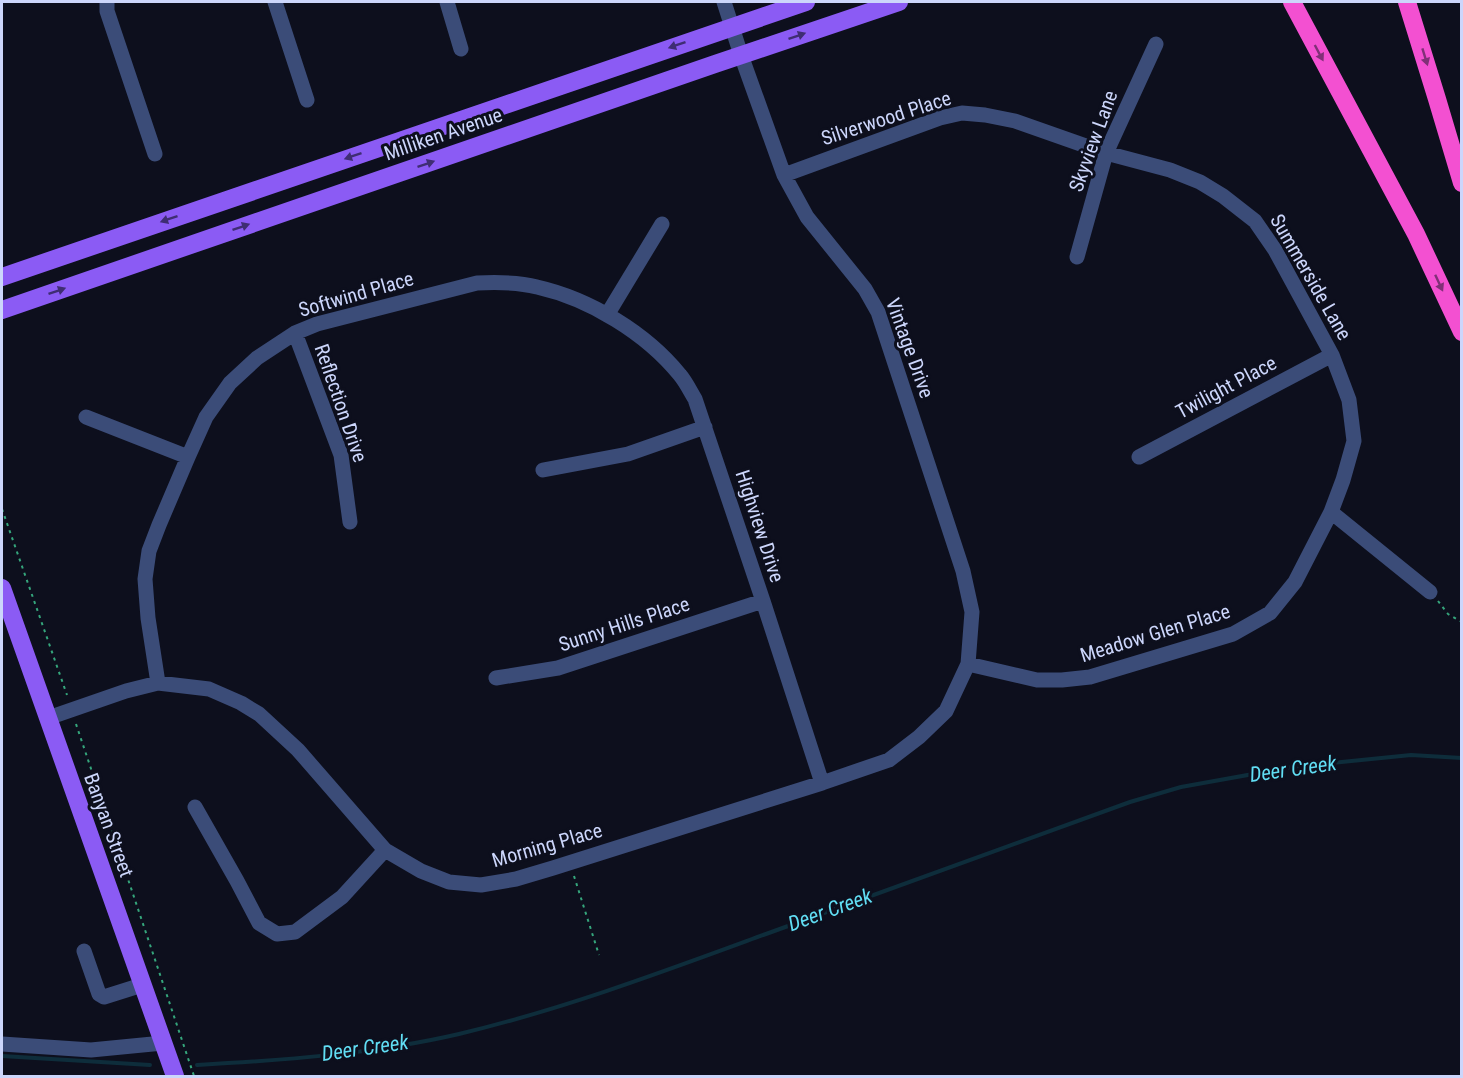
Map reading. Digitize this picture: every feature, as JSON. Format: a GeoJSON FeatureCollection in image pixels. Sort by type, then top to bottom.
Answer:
{"type":"FeatureCollection","features":[{"type":"Feature","properties":{"kind":"highway"},"geometry":{"type":"LineString","coordinates":[[1292,2],[1416,234],[1461,332]]}},
{"type":"Feature","properties":{"kind":"highway"},"geometry":{"type":"LineString","coordinates":[[1407,2],[1461,183]]}},
{"type":"Feature","properties":{"kind":"main road","name":"Milliken Avenue"},"geometry":{"type":"LineString","coordinates":[[2,277],[806,2]]}},
{"type":"Feature","properties":{"kind":"main road","name":"Milliken Avenue"},"geometry":{"type":"LineString","coordinates":[[2,310],[899,2]]}},
{"type":"Feature","properties":{"kind":"main road","name":"Banyan Street"},"geometry":{"type":"LineString","coordinates":[[2,588],[175,1077]]}},
{"type":"Feature","properties":{"kind":"street"},"geometry":{"type":"LineString","coordinates":[[107,2],[107,11],[155,154]]}},
{"type":"Feature","properties":{"kind":"street"},"geometry":{"type":"LineString","coordinates":[[275,2],[307,100]]}},
{"type":"Feature","properties":{"kind":"street"},"geometry":{"type":"LineString","coordinates":[[447,2],[461,49]]}},
{"type":"Feature","properties":{"kind":"street","name":"Vintage Drive"},"geometry":{"type":"LineString","coordinates":[[724,2],[784,175],[807,217],[865,289],[878,312],[963,571],[972,612],[969,664]]}},
{"type":"Feature","properties":{"kind":"street","name":"Skyview Lane"},"geometry":{"type":"LineString","coordinates":[[1077,257],[1106,153],[1156,44]]}},
{"type":"Feature","properties":{"kind":"street","name":"Silverwood Place"},"geometry":{"type":"LineString","coordinates":[[784,175],[962,112],[1015,121],[1106,153]]}},
{"type":"Feature","properties":{"kind":"street","name":"Summerside Lane"},"geometry":{"type":"LineString","coordinates":[[1106,153],[1170,170],[1200,182],[1223,196],[1255,221],[1275,250],[1332,355],[1349,400],[1354,441],[1331,512]]}},
{"type":"Feature","properties":{"kind":"street"},"geometry":{"type":"LineString","coordinates":[[607,315],[662,224]]}},
{"type":"Feature","properties":{"kind":"street","name":"Softwind Place"},"geometry":{"type":"LineString","coordinates":[[158,683],[148,618],[145,579],[149,551],[206,417],[230,383],[257,358],[295,333],[317,324],[477,283],[504,282],[536,286],[574,297],[607,315]]}},
{"type":"Feature","properties":{"kind":"street","name":"Highview Drive"},"geometry":{"type":"LineString","coordinates":[[607,315],[642,338],[681,376],[695,399],[822,783]]}},
{"type":"Feature","properties":{"kind":"street","name":"Reflection Drive"},"geometry":{"type":"LineString","coordinates":[[295,333],[341,455],[350,522]]}},
{"type":"Feature","properties":{"kind":"street","name":"Twilight Place"},"geometry":{"type":"LineString","coordinates":[[1138,457],[1332,355]]}},
{"type":"Feature","properties":{"kind":"street"},"geometry":{"type":"LineString","coordinates":[[86,417],[188,457]]}},
{"type":"Feature","properties":{"kind":"street"},"geometry":{"type":"LineString","coordinates":[[543,470],[628,454],[705,428]]}},
{"type":"Feature","properties":{"kind":"street"},"geometry":{"type":"LineString","coordinates":[[1331,512],[1431,592]]}},
{"type":"Feature","properties":{"kind":"street","name":"Meadow Glen Place"},"geometry":{"type":"LineString","coordinates":[[969,664],[1036,680],[1090,677],[1233,634],[1270,613],[1295,582],[1331,512]]}},
{"type":"Feature","properties":{"kind":"street","name":"Sunny Hills Place"},"geometry":{"type":"LineString","coordinates":[[496,678],[558,668],[763,601]]}},
{"type":"Feature","properties":{"kind":"street","name":"Morning Place"},"geometry":{"type":"LineString","coordinates":[[48,718],[126,691],[158,683],[209,689],[259,714],[298,750],[385,850],[421,871],[449,882],[481,885],[516,879],[889,760],[919,737],[946,711],[969,664]]}},
{"type":"Feature","properties":{"kind":"street"},"geometry":{"type":"LineString","coordinates":[[195,807],[259,923],[278,934],[295,932],[342,897],[385,850]]}},
{"type":"Feature","properties":{"kind":"street"},"geometry":{"type":"LineString","coordinates":[[84,951],[102,997],[142,985]]}},
{"type":"Feature","properties":{"kind":"street"},"geometry":{"type":"LineString","coordinates":[[2,1044],[91,1050],[163,1043]]}},
{"type":"Feature","properties":{"kind":"path"},"geometry":{"type":"LineString","coordinates":[[2,509],[72,710],[194,1076]]}},
{"type":"Feature","properties":{"kind":"path"},"geometry":{"type":"LineString","coordinates":[[1431,592],[1448,614],[1461,622]]}},
{"type":"Feature","properties":{"kind":"path"},"geometry":{"type":"LineString","coordinates":[[569,862],[599,955]]}},
{"type":"Feature","properties":{"kind":"waterway","name":"Deer Creek"},"geometry":{"type":"LineString","coordinates":[[197,1065],[296,1058],[394,1047],[459,1034],[537,1013],[652,975],[1130,802],[1181,787],[1292,767],[1411,755],[1462,758]]}},
{"type":"Feature","properties":{"kind":"waterway","name":"Deer Creek"},"geometry":{"type":"LineString","coordinates":[[2,1056],[150,1065]]}}]}
